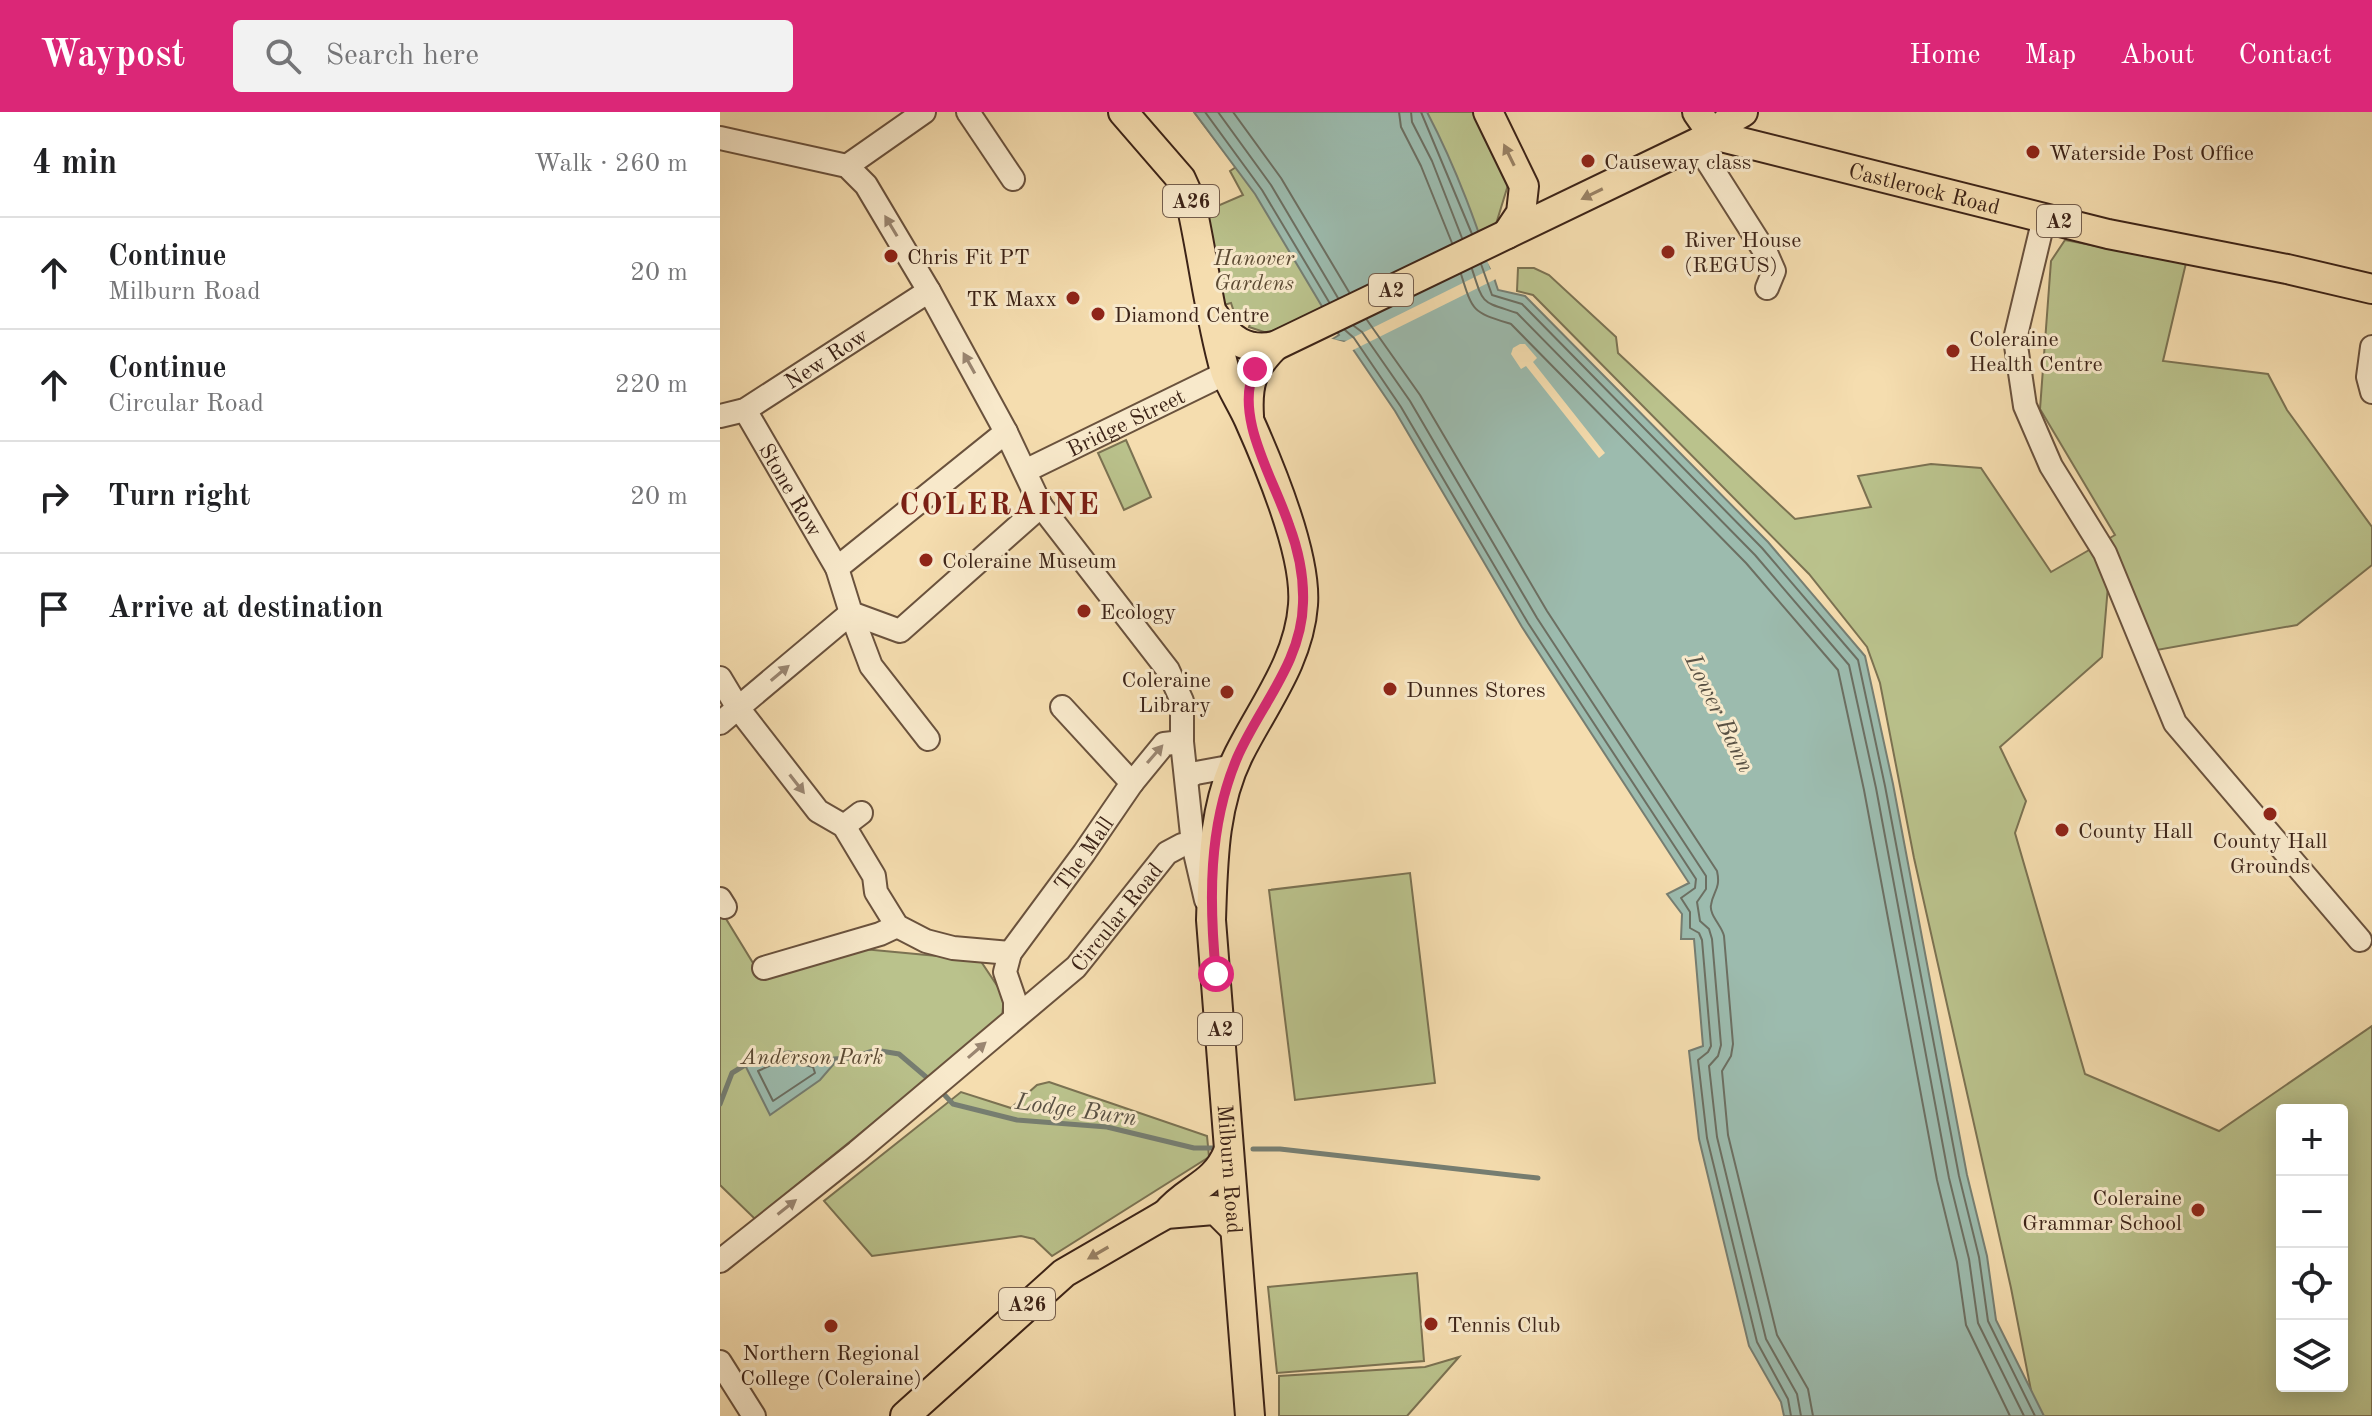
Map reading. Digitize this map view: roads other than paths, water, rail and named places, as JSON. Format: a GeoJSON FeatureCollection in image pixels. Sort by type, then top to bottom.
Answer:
{"type":"FeatureCollection","features":[{"type":"Feature","properties":{"kind":"main road","name":"A26"},"geometry":{"type":"LineString","coordinates":[[1123,112],[1181,179],[1190,199],[1212,312],[1239,373]]}},
{"type":"Feature","properties":{"kind":"main road"},"geometry":{"type":"LineString","coordinates":[[1494,116],[1520,214],[1541,202],[1562,209],[1705,124],[1729,120],[1743,112]]}},
{"type":"Feature","properties":{"kind":"main road","name":"Castlerock Road"},"geometry":{"type":"LineString","coordinates":[[1705,124],[2108,234],[2372,289]]}},
{"type":"Feature","properties":{"kind":"main road","name":"A2"},"geometry":{"type":"LineString","coordinates":[[1211,920],[1214,845],[1222,803],[1234,766],[1294,650],[1303,603],[1294,540],[1250,421],[1248,396],[1239,373],[1275,346],[1520,214]]}},
{"type":"Feature","properties":{"kind":"main road"},"geometry":{"type":"LineString","coordinates":[[1212,312],[1222,328],[1239,342],[1253,349],[1275,346]]}},
{"type":"Feature","properties":{"kind":"main road","name":"Milburn Road"},"geometry":{"type":"LineString","coordinates":[[1211,920],[1250,1416]]}},
{"type":"Feature","properties":{"kind":"main road","name":"A26"},"geometry":{"type":"LineString","coordinates":[[905,1416],[1064,1273],[1166,1214],[1177,1200],[1208,1182],[1217,1174],[1228,1145]]}},
{"type":"Feature","properties":{"kind":"main road","name":"A26"},"geometry":{"type":"LineString","coordinates":[[1166,1214],[1214,1210],[1235,1229]]}},
{"type":"Feature","properties":{"kind":"street"},"geometry":{"type":"LineString","coordinates":[[847,166],[924,112]]}},
{"type":"Feature","properties":{"kind":"street"},"geometry":{"type":"LineString","coordinates":[[968,112],[1013,179]]}},
{"type":"Feature","properties":{"kind":"street"},"geometry":{"type":"LineString","coordinates":[[1705,124],[1706,159],[1774,271],[1767,288]]}},
{"type":"Feature","properties":{"kind":"street"},"geometry":{"type":"LineString","coordinates":[[720,138],[847,166],[866,185],[929,291],[1006,432],[1041,506],[1168,670],[1182,701],[1182,742],[1193,844]]}},
{"type":"Feature","properties":{"kind":"street"},"geometry":{"type":"LineString","coordinates":[[2044,218],[2015,339],[2025,406],[2051,466],[2105,553],[2175,723],[2360,940]]}},
{"type":"Feature","properties":{"kind":"street","name":"New Row"},"geometry":{"type":"LineString","coordinates":[[720,416],[745,410],[929,291]]}},
{"type":"Feature","properties":{"kind":"street"},"geometry":{"type":"LineString","coordinates":[[2372,347],[2368,377],[2372,392]]}},
{"type":"Feature","properties":{"kind":"street","name":"Bridge Street"},"geometry":{"type":"LineString","coordinates":[[1025,471],[1239,373]]}},
{"type":"Feature","properties":{"kind":"street","name":"Stone Row"},"geometry":{"type":"LineString","coordinates":[[745,410],[837,568],[871,666],[928,739]]}},
{"type":"Feature","properties":{"kind":"street"},"geometry":{"type":"LineString","coordinates":[[837,568],[1006,432]]}},
{"type":"Feature","properties":{"kind":"street"},"geometry":{"type":"LineString","coordinates":[[720,723],[851,613],[900,631],[1041,506]]}},
{"type":"Feature","properties":{"kind":"street"},"geometry":{"type":"LineString","coordinates":[[1133,623],[1154,614]]}},
{"type":"Feature","properties":{"kind":"street"},"geometry":{"type":"LineString","coordinates":[[720,678],[738,708],[818,811],[852,820],[874,876],[876,892],[897,926],[926,941],[953,948],[1010,953],[1005,972],[1015,1001],[1015,1017]]}},
{"type":"Feature","properties":{"kind":"street"},"geometry":{"type":"LineString","coordinates":[[1062,707],[1132,783]]}},
{"type":"Feature","properties":{"kind":"street","name":"The Mall"},"geometry":{"type":"LineString","coordinates":[[1010,953],[1158,748],[1164,744],[1182,742]]}},
{"type":"Feature","properties":{"kind":"street"},"geometry":{"type":"LineString","coordinates":[[1187,778],[1196,773],[1234,766]]}},
{"type":"Feature","properties":{"kind":"street","name":"Circular Road"},"geometry":{"type":"LineString","coordinates":[[720,1261],[857,1152],[1076,967],[1167,853],[1182,845],[1193,844],[1211,920]]}},
{"type":"Feature","properties":{"kind":"street"},"geometry":{"type":"LineString","coordinates":[[764,968],[880,934],[897,926]]}},
{"type":"Feature","properties":{"kind":"street"},"geometry":{"type":"LineString","coordinates":[[720,1362],[754,1416]]}},
{"type":"Feature","properties":{"kind":"water","name":"Lower Bann"},"geometry":{"type":"Polygon","coordinates":[[[1194,112],[1427,112],[1466,199],[1498,290],[1525,296],[1768,542],[1865,656],[1893,784],[1967,1175],[1987,1256],[1996,1320],[2044,1416],[1784,1416],[1781,1402],[1749,1346],[1699,1139],[1689,1051],[1703,1046],[1694,939],[1681,939],[1682,914],[1667,894],[1689,883],[1522,627],[1395,411],[1348,342],[1331,340],[1339,335],[1255,194],[1194,112]]]}},
{"type":"Feature","properties":{"kind":"water"},"geometry":{"type":"Polygon","coordinates":[[[789,1053],[815,1060],[839,1058],[820,1080],[770,1115],[745,1065],[789,1053]]]}},
{"type":"Feature","properties":{"kind":"waterway"},"geometry":{"type":"LineString","coordinates":[[834,1059],[851,1058],[875,1050],[899,1054],[932,1082]]}},
{"type":"Feature","properties":{"kind":"waterway"},"geometry":{"type":"LineString","coordinates":[[720,1104],[732,1073],[745,1065],[789,1053],[820,1060]]}},
{"type":"Feature","properties":{"kind":"waterway","name":"Lodge Burn"},"geometry":{"type":"LineString","coordinates":[[939,1089],[953,1104],[1017,1120],[1107,1127],[1194,1148],[1218,1148]]}},
{"type":"Feature","properties":{"kind":"waterway","name":"Lodge Burn"},"geometry":{"type":"LineString","coordinates":[[1253,1149],[1280,1149],[1538,1178]]}},
{"type":"Feature","properties":{"kind":"place","name":"Waterside Post Office"},"geometry":{"type":"Point","coordinates":[2033,152]}},
{"type":"Feature","properties":{"kind":"place","name":"Causeway class"},"geometry":{"type":"Point","coordinates":[1588,161]}},
{"type":"Feature","properties":{"kind":"place","name":"River House (REGUS)"},"geometry":{"type":"Point","coordinates":[1668,252]}},
{"type":"Feature","properties":{"kind":"place","name":"Chris Fit PT"},"geometry":{"type":"Point","coordinates":[891,256]}},
{"type":"Feature","properties":{"kind":"place","name":"TK Maxx"},"geometry":{"type":"Point","coordinates":[1073,298]}},
{"type":"Feature","properties":{"kind":"place","name":"Diamond Centre"},"geometry":{"type":"Point","coordinates":[1098,314]}},
{"type":"Feature","properties":{"kind":"place","name":"Coleraine Health Centre"},"geometry":{"type":"Point","coordinates":[1953,351]}},
{"type":"Feature","properties":{"kind":"place","name":"Coleraine Museum"},"geometry":{"type":"Point","coordinates":[926,560]}},
{"type":"Feature","properties":{"kind":"place","name":"Ecology"},"geometry":{"type":"Point","coordinates":[1084,611]}},
{"type":"Feature","properties":{"kind":"place","name":"Dunnes Stores"},"geometry":{"type":"Point","coordinates":[1390,689]}},
{"type":"Feature","properties":{"kind":"place","name":"Coleraine Library"},"geometry":{"type":"Point","coordinates":[1227,692]}},
{"type":"Feature","properties":{"kind":"place","name":"County Hall Grounds"},"geometry":{"type":"Point","coordinates":[2270,814]}},
{"type":"Feature","properties":{"kind":"place","name":"County Hall"},"geometry":{"type":"Point","coordinates":[2062,830]}},
{"type":"Feature","properties":{"kind":"place","name":"Coleraine Grammar School"},"geometry":{"type":"Point","coordinates":[2198,1210]}},
{"type":"Feature","properties":{"kind":"place","name":"Tennis Club"},"geometry":{"type":"Point","coordinates":[1431,1324]}},
{"type":"Feature","properties":{"kind":"place","name":"Northern Regional College (Coleraine)"},"geometry":{"type":"Point","coordinates":[831,1326]}},
{"type":"Feature","properties":{"kind":"district","name":"COLERAINE"},"geometry":{"type":"Point","coordinates":[1000,504]}},
{"type":"Feature","properties":{"kind":"park label","name":"Hanover Gardens"},"geometry":{"type":"Point","coordinates":[1254,270]}},
{"type":"Feature","properties":{"kind":"park label","name":"Anderson Park"},"geometry":{"type":"Point","coordinates":[812,1056]}}]}
